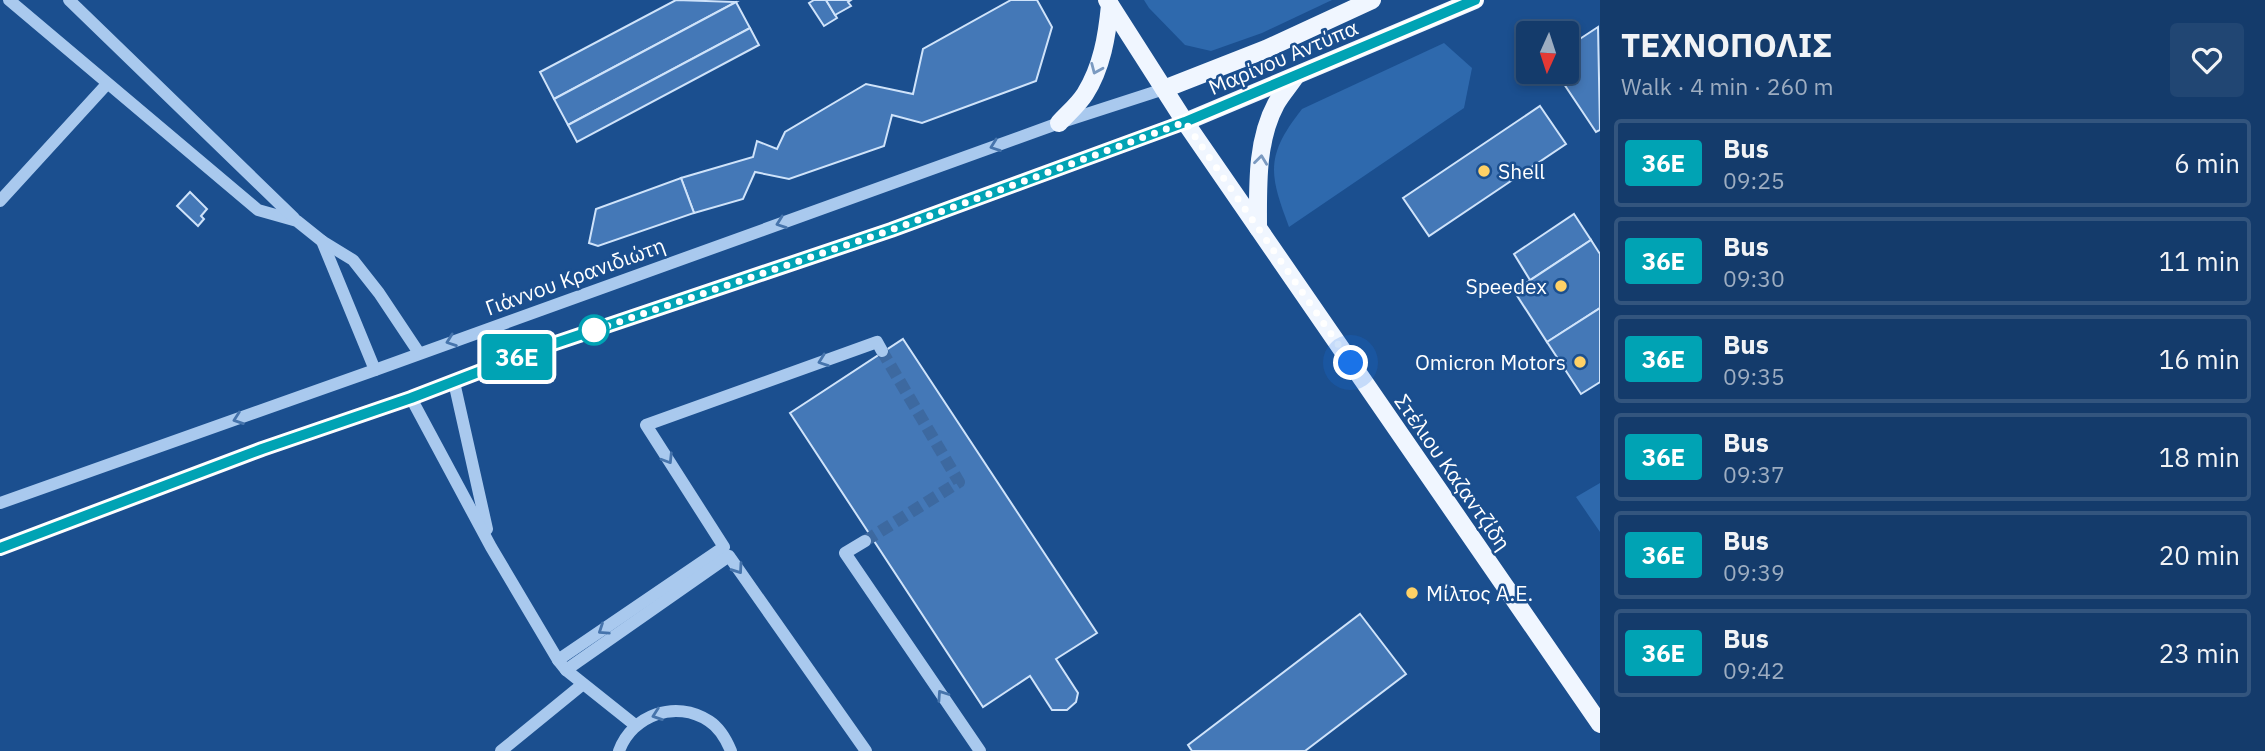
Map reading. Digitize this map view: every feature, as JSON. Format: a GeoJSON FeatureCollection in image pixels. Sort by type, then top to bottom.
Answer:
{"type":"FeatureCollection","features":[{"type":"Feature","properties":{"kind":"main road","name":"Μαρίνου Αντύπα"},"geometry":{"type":"LineString","coordinates":[[1164,89],[1266,49],[1372,0]]}},
{"type":"Feature","properties":{"kind":"main road","name":"Μαρίνου Αντύπα"},"geometry":{"type":"LineString","coordinates":[[1185,122],[1475,0]]}},
{"type":"Feature","properties":{"kind":"main road","name":"Στέλιου Καζαντζίδη"},"geometry":{"type":"LineString","coordinates":[[1109,3],[1185,122],[1600,724]]}},
{"type":"Feature","properties":{"kind":"main road"},"geometry":{"type":"LineString","coordinates":[[1059,123],[1084,95],[1100,61],[1106,39],[1109,3]]}},
{"type":"Feature","properties":{"kind":"main road"},"geometry":{"type":"LineString","coordinates":[[1258,228],[1258,181],[1266,130],[1275,105],[1295,77]]}},
{"type":"Feature","properties":{"kind":"street"},"geometry":{"type":"LineString","coordinates":[[9,0],[258,210],[297,221]]}},
{"type":"Feature","properties":{"kind":"street"},"geometry":{"type":"LineString","coordinates":[[69,0],[297,221],[322,241],[353,260],[379,293],[419,353]]}},
{"type":"Feature","properties":{"kind":"street"},"geometry":{"type":"LineString","coordinates":[[1,199],[107,84]]}},
{"type":"Feature","properties":{"kind":"street","name":"Γιάννου Κρανιδιώτη"},"geometry":{"type":"LineString","coordinates":[[0,503],[1059,123],[1164,89]]}},
{"type":"Feature","properties":{"kind":"street"},"geometry":{"type":"LineString","coordinates":[[0,548],[538,349],[891,230],[1185,122]]}},
{"type":"Feature","properties":{"kind":"street"},"geometry":{"type":"LineString","coordinates":[[322,241],[375,370]]}},
{"type":"Feature","properties":{"kind":"street"},"geometry":{"type":"LineString","coordinates":[[562,665],[724,547],[646,425],[877,342],[882,351]]}},
{"type":"Feature","properties":{"kind":"street"},"geometry":{"type":"LineString","coordinates":[[454,382],[491,547]]}},
{"type":"Feature","properties":{"kind":"street"},"geometry":{"type":"LineString","coordinates":[[411,398],[491,547],[562,665],[635,725]]}},
{"type":"Feature","properties":{"kind":"street"},"geometry":{"type":"LineString","coordinates":[[865,541],[845,553],[980,751]]}},
{"type":"Feature","properties":{"kind":"street"},"geometry":{"type":"LineString","coordinates":[[562,665],[729,556],[866,751]]}},
{"type":"Feature","properties":{"kind":"street"},"geometry":{"type":"LineString","coordinates":[[501,751],[583,684]]}},
{"type":"Feature","properties":{"kind":"street"},"geometry":{"type":"LineString","coordinates":[[619,751],[623,740],[635,725],[652,715],[672,710],[691,713],[709,721],[723,735],[731,751]]}},
{"type":"Feature","properties":{"kind":"shaded area"},"geometry":{"type":"Polygon","coordinates":[[[1144,0],[1332,0],[1262,33],[1211,51],[1185,45],[1144,0]]]}},
{"type":"Feature","properties":{"kind":"shaded area"},"geometry":{"type":"Polygon","coordinates":[[[1444,43],[1472,68],[1464,108],[1289,227],[1277,193],[1274,166],[1282,140],[1302,109],[1444,43]]]}},
{"type":"Feature","properties":{"kind":"shaded area"},"geometry":{"type":"Polygon","coordinates":[[[1600,483],[1600,532],[1576,497],[1600,483]]]}},
{"type":"Feature","properties":{"kind":"building"},"geometry":{"type":"Polygon","coordinates":[[[676,0],[736,2],[554,99],[540,72],[676,0]]]}},
{"type":"Feature","properties":{"kind":"building"},"geometry":{"type":"Polygon","coordinates":[[[826,0],[837,18],[824,26],[809,3],[826,0]]]}},
{"type":"Feature","properties":{"kind":"building"},"geometry":{"type":"Polygon","coordinates":[[[826,0],[851,0],[848,2],[851,6],[835,15],[826,0]]]}},
{"type":"Feature","properties":{"kind":"building"},"geometry":{"type":"Polygon","coordinates":[[[1011,0],[1037,0],[1052,27],[1036,81],[922,123],[892,115],[884,146],[789,179],[755,172],[743,199],[694,213],[681,178],[753,157],[757,141],[777,149],[785,132],[866,84],[913,94],[923,49],[1011,0]]]}},
{"type":"Feature","properties":{"kind":"building"},"geometry":{"type":"Polygon","coordinates":[[[736,2],[750,28],[568,125],[554,99],[736,2]]]}},
{"type":"Feature","properties":{"kind":"building","name":"Shell"},"geometry":{"type":"Polygon","coordinates":[[[1598,27],[1600,130],[1596,132],[1564,84],[1579,84],[1579,39],[1598,27]]]}},
{"type":"Feature","properties":{"kind":"building"},"geometry":{"type":"Polygon","coordinates":[[[750,28],[759,45],[577,142],[568,125],[750,28]]]}},
{"type":"Feature","properties":{"kind":"building","name":"Shell"},"geometry":{"type":"Polygon","coordinates":[[[1540,106],[1566,144],[1429,236],[1403,198],[1540,106]]]}},
{"type":"Feature","properties":{"kind":"building"},"geometry":{"type":"Polygon","coordinates":[[[681,178],[694,213],[598,246],[589,243],[596,209],[681,178]]]}},
{"type":"Feature","properties":{"kind":"building"},"geometry":{"type":"Polygon","coordinates":[[[190,192],[207,209],[198,226],[177,206],[190,192]]]}},
{"type":"Feature","properties":{"kind":"building"},"geometry":{"type":"Polygon","coordinates":[[[1574,214],[1591,240],[1530,280],[1514,254],[1574,214]]]}},
{"type":"Feature","properties":{"kind":"building","name":"Speedex"},"geometry":{"type":"Polygon","coordinates":[[[1591,240],[1600,254],[1600,308],[1547,342],[1514,291],[1591,240]]]}},
{"type":"Feature","properties":{"kind":"building","name":"Omicron Motors"},"geometry":{"type":"Polygon","coordinates":[[[1600,308],[1600,382],[1581,394],[1547,342],[1600,308]]]}},
{"type":"Feature","properties":{"kind":"building"},"geometry":{"type":"Polygon","coordinates":[[[903,339],[1097,633],[1056,659],[1078,693],[1076,702],[1067,710],[1052,710],[1030,676],[983,707],[790,413],[903,339]]]}},
{"type":"Feature","properties":{"kind":"building"},"geometry":{"type":"Polygon","coordinates":[[[1360,614],[1406,674],[1305,751],[1192,751],[1188,745],[1360,614]]]}},
{"type":"Feature","properties":{"kind":"tunnel"},"geometry":{"type":"LineString","coordinates":[[865,541],[959,482],[882,351]]}},
{"type":"Feature","properties":{"kind":"bus line","name":"36Ε"},"geometry":{"type":"LineString","coordinates":[[0,548],[538,349],[891,230],[1185,122],[1475,0]]}},
{"type":"Feature","properties":{"kind":"place","name":"Shell"},"geometry":{"type":"Point","coordinates":[1484,171]}},
{"type":"Feature","properties":{"kind":"place","name":"Speedex"},"geometry":{"type":"Point","coordinates":[1561,286]}},
{"type":"Feature","properties":{"kind":"place","name":"Omicron Motors"},"geometry":{"type":"Point","coordinates":[1580,362]}},
{"type":"Feature","properties":{"kind":"place","name":"Μίλτος Α.Ε."},"geometry":{"type":"Point","coordinates":[1412,593]}},
{"type":"Feature","properties":{"kind":"route"},"geometry":{"type":"LineString","coordinates":[[594,330],[589,332],[891,230],[1185,122],[1351,363]]}}]}
